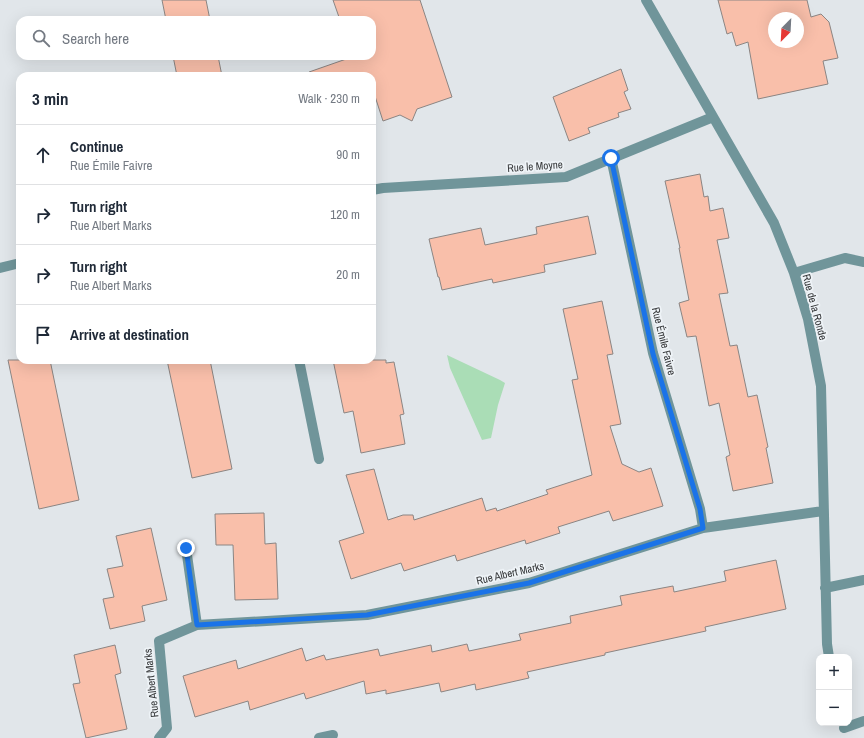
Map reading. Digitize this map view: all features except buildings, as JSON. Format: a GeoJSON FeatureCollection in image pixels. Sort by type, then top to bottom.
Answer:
{"type":"FeatureCollection","features":[{"type":"Feature","properties":{"kind":"street","name":"Rue de la Ronde"},"geometry":{"type":"LineString","coordinates":[[646,0],[774,223],[794,273],[808,319],[821,386],[825,588],[829,654]]}},
{"type":"Feature","properties":{"kind":"street","name":"Rue le Moyne"},"geometry":{"type":"LineString","coordinates":[[376,189],[566,177],[713,117]]}},
{"type":"Feature","properties":{"kind":"street","name":"Rue Émile Faivre"},"geometry":{"type":"LineString","coordinates":[[611,158],[653,354],[700,509],[703,528]]}},
{"type":"Feature","properties":{"kind":"street"},"geometry":{"type":"LineString","coordinates":[[794,273],[846,258],[864,262]]}},
{"type":"Feature","properties":{"kind":"street"},"geometry":{"type":"LineString","coordinates":[[0,268],[16,264]]}},
{"type":"Feature","properties":{"kind":"street"},"geometry":{"type":"LineString","coordinates":[[300,364],[318,459]]}},
{"type":"Feature","properties":{"kind":"street","name":"Rue Albert Marks"},"geometry":{"type":"LineString","coordinates":[[159,738],[167,728],[159,641],[197,625],[367,615],[529,583],[703,528],[823,511]]}},
{"type":"Feature","properties":{"kind":"street"},"geometry":{"type":"LineString","coordinates":[[186,548],[197,625]]}},
{"type":"Feature","properties":{"kind":"street"},"geometry":{"type":"LineString","coordinates":[[825,588],[864,580]]}},
{"type":"Feature","properties":{"kind":"street"},"geometry":{"type":"LineString","coordinates":[[852,723],[864,721]]}},
{"type":"Feature","properties":{"kind":"street"},"geometry":{"type":"LineString","coordinates":[[843,726],[846,738]]}},
{"type":"Feature","properties":{"kind":"street"},"geometry":{"type":"LineString","coordinates":[[319,738],[333,735]]}},
{"type":"Feature","properties":{"kind":"green space"},"geometry":{"type":"Polygon","coordinates":[[[447,355],[505,383],[498,405],[491,438],[482,440],[450,368],[447,355]]]}},
{"type":"Feature","properties":{"kind":"route"},"geometry":{"type":"LineString","coordinates":[[186,548],[197,625],[367,615],[529,583],[703,528],[700,509],[653,354],[611,158]]}}]}
